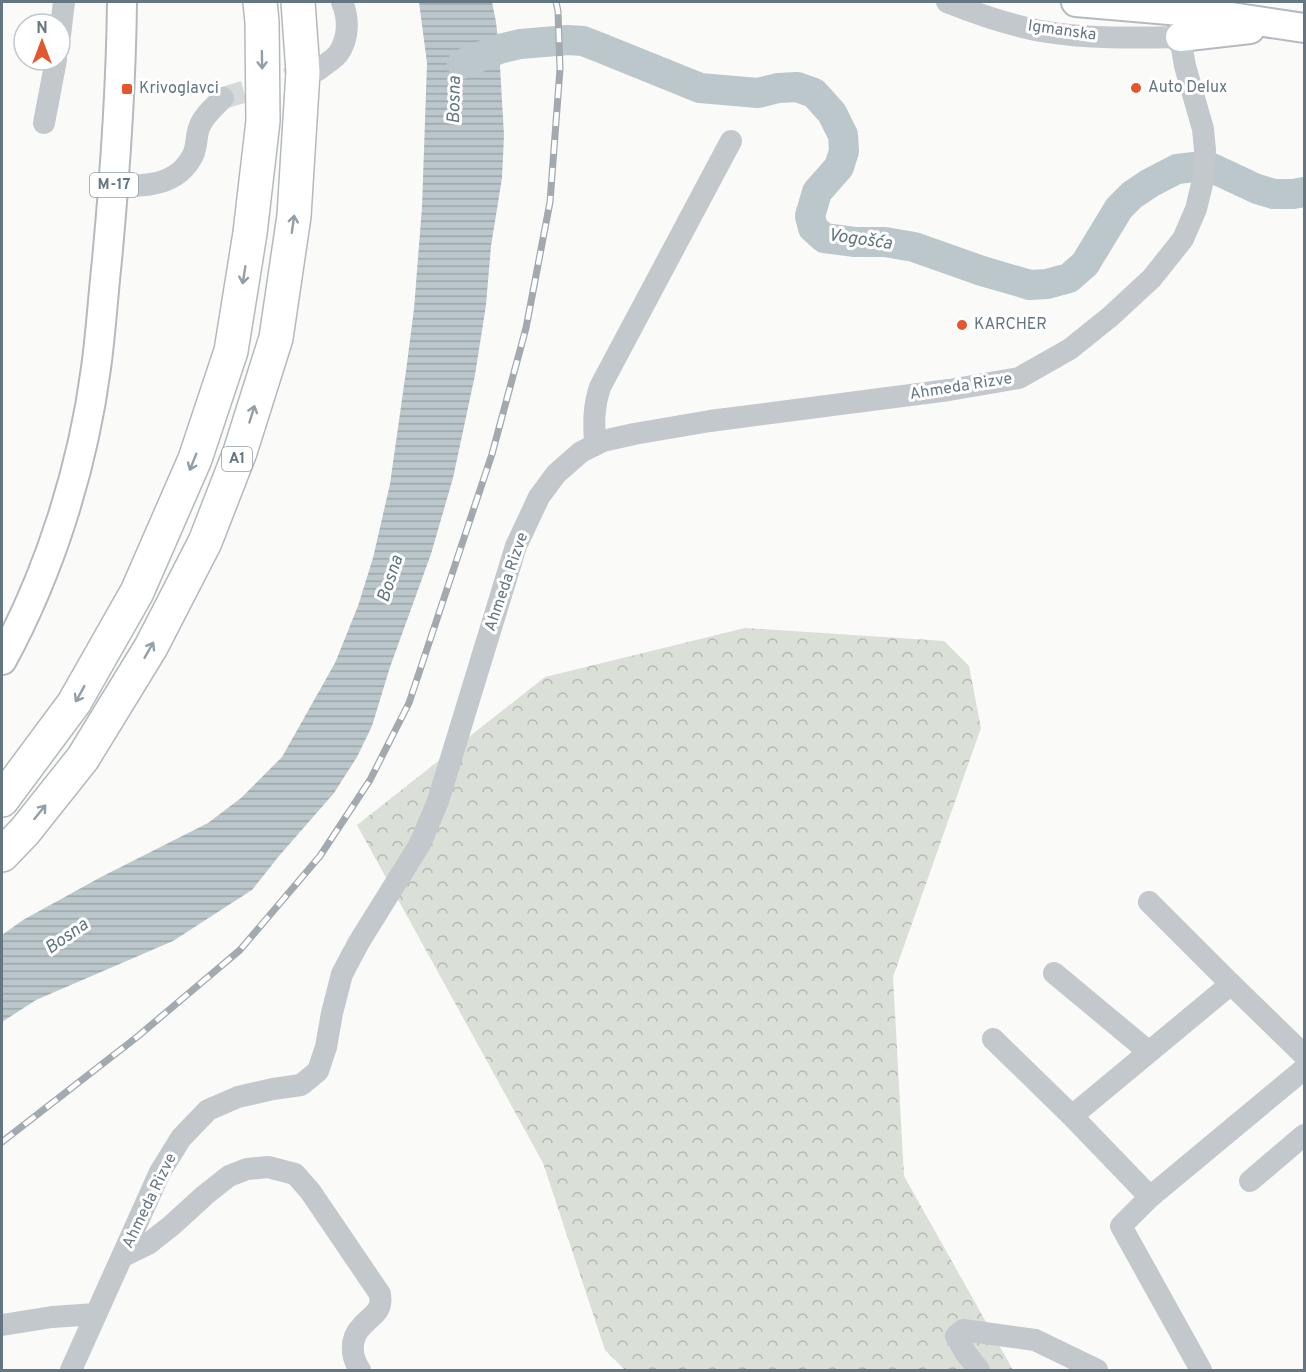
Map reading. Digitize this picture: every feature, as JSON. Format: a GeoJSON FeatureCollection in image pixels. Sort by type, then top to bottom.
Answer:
{"type":"FeatureCollection","features":[{"type":"Feature","properties":{"kind":"highway","name":"A1"},"geometry":{"type":"LineString","coordinates":[[2,800],[74,703],[137,592],[195,459],[231,351],[250,233],[263,121],[260,2]]}},
{"type":"Feature","properties":{"kind":"highway","name":"A1"},"geometry":{"type":"LineString","coordinates":[[2,855],[25,831],[83,758],[151,647],[205,542],[240,452],[276,338],[294,216],[303,72],[298,2]]}},
{"type":"Feature","properties":{"kind":"main road","name":"M-17"},"geometry":{"type":"LineString","coordinates":[[2,660],[20,627],[64,512],[83,438],[96,369],[114,186],[122,2]]}},
{"type":"Feature","properties":{"kind":"main road"},"geometry":{"type":"LineString","coordinates":[[1076,2],[1181,24],[1295,26]]}},
{"type":"Feature","properties":{"kind":"street"},"geometry":{"type":"LineString","coordinates":[[318,69],[337,55],[345,40],[347,21],[342,2]]}},
{"type":"Feature","properties":{"kind":"street","name":"Igmanska"},"geometry":{"type":"LineString","coordinates":[[947,2],[1041,31],[1089,37],[1131,38],[1181,24]]}},
{"type":"Feature","properties":{"kind":"street","name":"Ahmeda Rizve"},"geometry":{"type":"LineString","coordinates":[[71,1371],[160,1172],[181,1138],[208,1110],[238,1097],[301,1085],[318,1071],[326,1047],[342,974],[359,942],[420,844],[438,801],[516,546],[539,497],[556,474],[580,452],[603,441],[710,421],[949,390],[1019,378],[1070,349],[1111,316],[1152,278],[1183,239],[1196,209],[1203,180],[1205,150],[1203,129],[1185,66],[1181,24]]}},
{"type":"Feature","properties":{"kind":"street"},"geometry":{"type":"LineString","coordinates":[[44,123],[54,72]]}},
{"type":"Feature","properties":{"kind":"street"},"geometry":{"type":"LineString","coordinates":[[114,186],[149,186],[164,181],[181,171],[194,155],[200,126],[208,113],[223,98]]}},
{"type":"Feature","properties":{"kind":"street"},"geometry":{"type":"LineString","coordinates":[[595,445],[595,402],[600,387],[732,141]]}},
{"type":"Feature","properties":{"kind":"street"},"geometry":{"type":"LineString","coordinates":[[1149,902],[1305,1055]]}},
{"type":"Feature","properties":{"kind":"street"},"geometry":{"type":"LineString","coordinates":[[1054,973],[1149,1052]]}},
{"type":"Feature","properties":{"kind":"street"},"geometry":{"type":"LineString","coordinates":[[1072,1116],[1231,984]]}},
{"type":"Feature","properties":{"kind":"street"},"geometry":{"type":"LineString","coordinates":[[993,1039],[1150,1197]]}},
{"type":"Feature","properties":{"kind":"street"},"geometry":{"type":"LineString","coordinates":[[1202,1371],[1120,1226],[1150,1197],[1305,1069]]}},
{"type":"Feature","properties":{"kind":"street"},"geometry":{"type":"LineString","coordinates":[[1250,1181],[1305,1135]]}},
{"type":"Feature","properties":{"kind":"street"},"geometry":{"type":"LineString","coordinates":[[123,1256],[148,1244],[229,1176],[247,1169],[267,1167],[295,1174],[310,1191],[380,1294],[380,1305],[372,1317],[360,1327],[353,1342],[353,1360],[360,1371]]}},
{"type":"Feature","properties":{"kind":"street"},"geometry":{"type":"LineString","coordinates":[[2,1325],[52,1317],[96,1314]]}},
{"type":"Feature","properties":{"kind":"street"},"geometry":{"type":"LineString","coordinates":[[979,1371],[956,1336],[963,1330],[1035,1340],[1097,1371]]}},
{"type":"Feature","properties":{"kind":"green space"},"geometry":{"type":"Polygon","coordinates":[[[745,628],[944,641],[969,666],[981,728],[893,977],[904,1176],[1013,1370],[625,1370],[605,1350],[543,1163],[357,825],[545,677],[745,628]]]}},
{"type":"Feature","properties":{"kind":"water","name":"Bosna"},"geometry":{"type":"Polygon","coordinates":[[[419,2],[492,2],[499,49],[504,135],[502,178],[475,375],[453,478],[431,554],[390,667],[372,726],[357,757],[334,793],[252,890],[173,941],[36,1000],[2,1022],[2,935],[23,920],[101,877],[208,823],[241,798],[282,757],[335,663],[358,606],[373,558],[390,484],[414,309],[422,207],[427,63],[419,2]]]}},
{"type":"Feature","properties":{"kind":"waterway","name":"Vogošća"},"geometry":{"type":"LineString","coordinates":[[462,64],[499,49],[520,44],[583,41],[700,88],[758,93],[778,88],[797,87],[814,93],[832,113],[843,135],[844,151],[839,167],[817,192],[810,216],[813,228],[824,238],[855,242],[885,242],[914,247],[1030,285],[1047,284],[1069,278],[1085,264],[1119,208],[1132,195],[1177,169],[1212,168],[1257,189],[1274,194],[1304,192]]}},
{"type":"Feature","properties":{"kind":"tunnel"},"geometry":{"type":"LineString","coordinates":[[223,98],[313,71]]}},
{"type":"Feature","properties":{"kind":"railway"},"geometry":{"type":"LineString","coordinates":[[2,1142],[137,1037],[240,950],[320,856],[370,780],[409,703],[492,454],[526,328],[550,202],[560,69],[556,2]]}},
{"type":"Feature","properties":{"kind":"place","name":"Auto Delux"},"geometry":{"type":"Point","coordinates":[1136,88]}},
{"type":"Feature","properties":{"kind":"place","name":"Krivoglavci"},"geometry":{"type":"Point","coordinates":[127,89]}},
{"type":"Feature","properties":{"kind":"place","name":"KARCHER"},"geometry":{"type":"Point","coordinates":[962,325]}}]}
